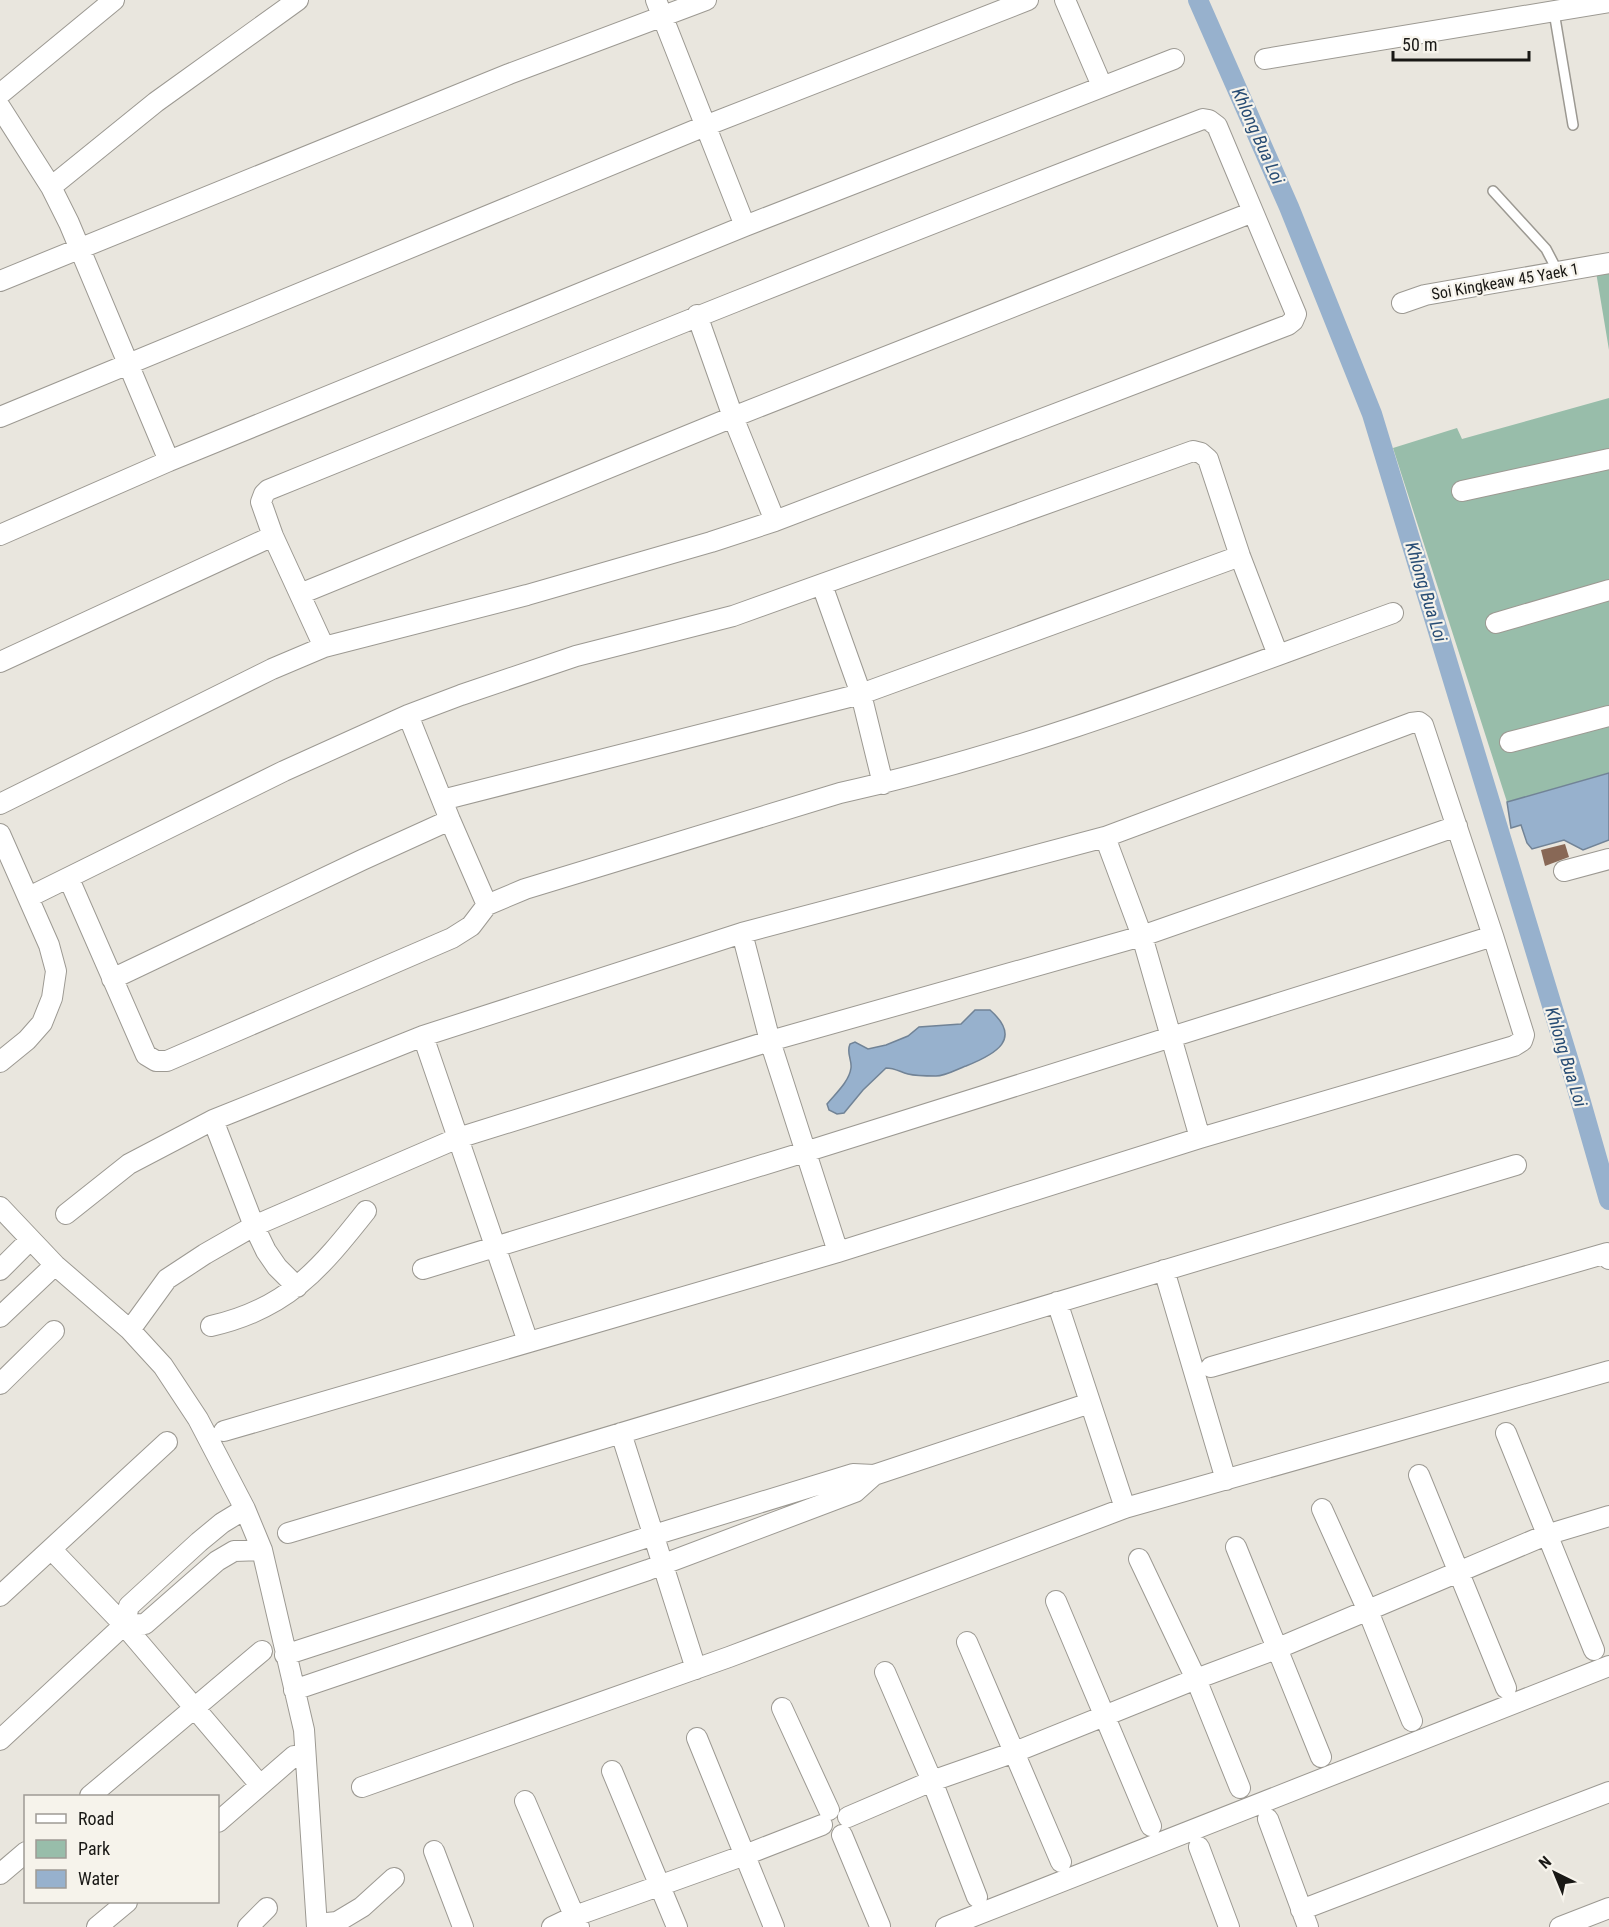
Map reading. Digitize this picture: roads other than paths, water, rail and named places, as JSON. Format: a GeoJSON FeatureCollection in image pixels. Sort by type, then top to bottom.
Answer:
{"type":"FeatureCollection","features":[{"type":"Feature","properties":{"kind":"street"},"geometry":{"type":"LineString","coordinates":[[0,94],[114,0]]}},
{"type":"Feature","properties":{"kind":"street"},"geometry":{"type":"LineString","coordinates":[[51,187],[156,102],[298,0]]}},
{"type":"Feature","properties":{"kind":"street"},"geometry":{"type":"LineString","coordinates":[[0,281],[509,74],[659,8],[706,0]]}},
{"type":"Feature","properties":{"kind":"street"},"geometry":{"type":"LineString","coordinates":[[0,417],[705,126],[1028,0]]}},
{"type":"Feature","properties":{"kind":"street"},"geometry":{"type":"LineString","coordinates":[[1065,0],[1102,86]]}},
{"type":"Feature","properties":{"kind":"street"},"geometry":{"type":"LineString","coordinates":[[1264,59],[1609,2]]}},
{"type":"Feature","properties":{"kind":"street"},"geometry":{"type":"LineString","coordinates":[[659,8],[745,226]]}},
{"type":"Feature","properties":{"kind":"street"},"geometry":{"type":"LineString","coordinates":[[0,535],[169,461],[745,226],[1174,59]]}},
{"type":"Feature","properties":{"kind":"street"},"geometry":{"type":"LineString","coordinates":[[0,107],[51,187],[169,461]]}},
{"type":"Feature","properties":{"kind":"street"},"geometry":{"type":"LineString","coordinates":[[0,804],[272,669],[324,647],[527,595],[711,542],[775,521],[1288,325],[1296,314],[1217,126],[1203,119],[945,217],[697,315],[268,490],[261,498],[261,502],[273,536],[324,647]]}},
{"type":"Feature","properties":{"kind":"street"},"geometry":{"type":"LineString","coordinates":[[300,594],[733,417],[1252,212]]}},
{"type":"Feature","properties":{"kind":"street","name":"Soi Kingkeaw 45 Yaek 1"},"geometry":{"type":"LineString","coordinates":[[1402,303],[1425,295],[1609,263]]}},
{"type":"Feature","properties":{"kind":"street"},"geometry":{"type":"LineString","coordinates":[[697,315],[733,417],[775,521]]}},
{"type":"Feature","properties":{"kind":"street"},"geometry":{"type":"LineString","coordinates":[[29,897],[284,771],[408,715],[519,674],[733,615],[1193,451],[1201,453],[1208,459],[1240,556],[1278,655]]}},
{"type":"Feature","properties":{"kind":"street"},"geometry":{"type":"LineString","coordinates":[[1461,491],[1609,459]]}},
{"type":"Feature","properties":{"kind":"street"},"geometry":{"type":"LineString","coordinates":[[0,662],[273,536]]}},
{"type":"Feature","properties":{"kind":"street"},"geometry":{"type":"LineString","coordinates":[[442,800],[861,694],[1240,556]]}},
{"type":"Feature","properties":{"kind":"street"},"geometry":{"type":"LineString","coordinates":[[822,585],[861,694],[883,784]]}},
{"type":"Feature","properties":{"kind":"street"},"geometry":{"type":"LineString","coordinates":[[1496,623],[1609,590]]}},
{"type":"Feature","properties":{"kind":"street"},"geometry":{"type":"LineString","coordinates":[[69,879],[146,1055],[156,1061],[167,1061],[452,938],[471,926],[487,905],[525,889],[840,794],[1025,744],[1393,613]]}},
{"type":"Feature","properties":{"kind":"street"},"geometry":{"type":"LineString","coordinates":[[408,715],[487,905]]}},
{"type":"Feature","properties":{"kind":"street"},"geometry":{"type":"LineString","coordinates":[[1510,742],[1609,716]]}},
{"type":"Feature","properties":{"kind":"street"},"geometry":{"type":"LineString","coordinates":[[66,1214],[129,1164],[213,1120],[423,1036],[742,933],[1105,837],[1411,723],[1419,722],[1425,728],[1494,936],[1524,1035],[1522,1041],[1514,1046],[1200,1138],[838,1252],[224,1431]]}},
{"type":"Feature","properties":{"kind":"street"},"geometry":{"type":"LineString","coordinates":[[112,979],[450,820]]}},
{"type":"Feature","properties":{"kind":"street"},"geometry":{"type":"LineString","coordinates":[[130,1330],[167,1279],[205,1254],[254,1226],[458,1138],[770,1041],[1142,936],[1457,826]]}},
{"type":"Feature","properties":{"kind":"street"},"geometry":{"type":"LineString","coordinates":[[0,834],[49,945],[56,971],[52,998],[42,1023],[27,1040],[0,1062]]}},
{"type":"Feature","properties":{"kind":"street"},"geometry":{"type":"LineString","coordinates":[[1105,837],[1142,936],[1200,1138]]}},
{"type":"Feature","properties":{"kind":"street"},"geometry":{"type":"LineString","coordinates":[[1564,871],[1609,859]]}},
{"type":"Feature","properties":{"kind":"street"},"geometry":{"type":"LineString","coordinates":[[742,933],[770,1041],[838,1252]]}},
{"type":"Feature","properties":{"kind":"street"},"geometry":{"type":"LineString","coordinates":[[423,1269],[1494,936]]}},
{"type":"Feature","properties":{"kind":"street"},"geometry":{"type":"LineString","coordinates":[[423,1036],[528,1342]]}},
{"type":"Feature","properties":{"kind":"street"},"geometry":{"type":"LineString","coordinates":[[213,1120],[254,1226],[277,1267],[297,1287]]}},
{"type":"Feature","properties":{"kind":"street"},"geometry":{"type":"LineString","coordinates":[[288,1533],[1516,1165]]}},
{"type":"Feature","properties":{"kind":"street"},"geometry":{"type":"LineString","coordinates":[[0,1207],[55,1265],[130,1330],[163,1366],[198,1419],[245,1509],[262,1550],[303,1730],[317,1926],[337,1922],[362,1907],[394,1878]]}},
{"type":"Feature","properties":{"kind":"street"},"geometry":{"type":"LineString","coordinates":[[211,1326],[237,1320],[263,1309],[297,1287],[328,1258],[366,1211]]}},
{"type":"Feature","properties":{"kind":"street"},"geometry":{"type":"LineString","coordinates":[[0,1270],[30,1240]]}},
{"type":"Feature","properties":{"kind":"street"},"geometry":{"type":"LineString","coordinates":[[1211,1367],[1606,1253],[1609,1259]]}},
{"type":"Feature","properties":{"kind":"street"},"geometry":{"type":"LineString","coordinates":[[0,1317],[55,1265]]}},
{"type":"Feature","properties":{"kind":"street"},"geometry":{"type":"LineString","coordinates":[[1164,1270],[1226,1480]]}},
{"type":"Feature","properties":{"kind":"street"},"geometry":{"type":"LineString","coordinates":[[1057,1302],[1125,1508]]}},
{"type":"Feature","properties":{"kind":"street"},"geometry":{"type":"LineString","coordinates":[[0,1384],[54,1331]]}},
{"type":"Feature","properties":{"kind":"street"},"geometry":{"type":"LineString","coordinates":[[362,1787],[696,1669],[1125,1508],[1609,1371]]}},
{"type":"Feature","properties":{"kind":"street"},"geometry":{"type":"LineString","coordinates":[[285,1655],[654,1535],[853,1474],[874,1475],[1090,1403]]}},
{"type":"Feature","properties":{"kind":"street"},"geometry":{"type":"LineString","coordinates":[[1506,1432],[1594,1650]]}},
{"type":"Feature","properties":{"kind":"street"},"geometry":{"type":"LineString","coordinates":[[621,1433],[696,1669]]}},
{"type":"Feature","properties":{"kind":"street"},"geometry":{"type":"LineString","coordinates":[[0,1596],[167,1442]]}},
{"type":"Feature","properties":{"kind":"street"},"geometry":{"type":"LineString","coordinates":[[294,1689],[664,1564],[855,1492],[874,1475]]}},
{"type":"Feature","properties":{"kind":"street"},"geometry":{"type":"LineString","coordinates":[[1419,1475],[1506,1688]]}},
{"type":"Feature","properties":{"kind":"street"},"geometry":{"type":"LineString","coordinates":[[0,1740],[124,1625],[129,1606],[199,1542],[222,1523],[245,1509]]}},
{"type":"Feature","properties":{"kind":"street"},"geometry":{"type":"LineString","coordinates":[[1322,1509],[1368,1611],[1412,1721]]}},
{"type":"Feature","properties":{"kind":"street"},"geometry":{"type":"LineString","coordinates":[[782,1708],[826,1818],[830,1835],[836,1837],[845,1826],[932,1781],[1015,1752],[1276,1649],[1546,1535],[1609,1516]]}},
{"type":"Feature","properties":{"kind":"street"},"geometry":{"type":"LineString","coordinates":[[1236,1547],[1321,1757]]}},
{"type":"Feature","properties":{"kind":"street"},"geometry":{"type":"LineString","coordinates":[[51,1549],[124,1625],[260,1785]]}},
{"type":"Feature","properties":{"kind":"street"},"geometry":{"type":"LineString","coordinates":[[124,1625],[145,1624],[218,1561],[234,1551],[262,1550]]}},
{"type":"Feature","properties":{"kind":"street"},"geometry":{"type":"LineString","coordinates":[[1139,1559],[1196,1679],[1240,1788]]}},
{"type":"Feature","properties":{"kind":"street"},"geometry":{"type":"LineString","coordinates":[[1056,1601],[1151,1826]]}},
{"type":"Feature","properties":{"kind":"street"},"geometry":{"type":"LineString","coordinates":[[967,1642],[1061,1862]]}},
{"type":"Feature","properties":{"kind":"street"},"geometry":{"type":"LineString","coordinates":[[92,1795],[262,1651]]}},
{"type":"Feature","properties":{"kind":"street"},"geometry":{"type":"LineString","coordinates":[[946,1927],[1609,1666]]}},
{"type":"Feature","properties":{"kind":"street"},"geometry":{"type":"LineString","coordinates":[[885,1672],[932,1781],[977,1897]]}},
{"type":"Feature","properties":{"kind":"street"},"geometry":{"type":"LineString","coordinates":[[698,1738],[774,1927]]}},
{"type":"Feature","properties":{"kind":"street"},"geometry":{"type":"LineString","coordinates":[[219,1821],[294,1756]]}},
{"type":"Feature","properties":{"kind":"street"},"geometry":{"type":"LineString","coordinates":[[612,1771],[677,1927]]}},
{"type":"Feature","properties":{"kind":"street"},"geometry":{"type":"LineString","coordinates":[[1268,1819],[1304,1919],[1609,1792]]}},
{"type":"Feature","properties":{"kind":"street"},"geometry":{"type":"LineString","coordinates":[[525,1801],[577,1922]]}},
{"type":"Feature","properties":{"kind":"street"},"geometry":{"type":"LineString","coordinates":[[552,1927],[577,1922],[660,1885],[745,1855],[826,1818]]}},
{"type":"Feature","properties":{"kind":"street"},"geometry":{"type":"LineString","coordinates":[[845,1826],[880,1926]]}},
{"type":"Feature","properties":{"kind":"street"},"geometry":{"type":"LineString","coordinates":[[1199,1847],[1229,1927]]}},
{"type":"Feature","properties":{"kind":"street"},"geometry":{"type":"LineString","coordinates":[[434,1851],[463,1927]]}},
{"type":"Feature","properties":{"kind":"street"},"geometry":{"type":"LineString","coordinates":[[0,1874],[24,1854]]}},
{"type":"Feature","properties":{"kind":"street"},"geometry":{"type":"LineString","coordinates":[[97,1927],[126,1903]]}},
{"type":"Feature","properties":{"kind":"street"},"geometry":{"type":"LineString","coordinates":[[248,1927],[267,1908]]}},
{"type":"Feature","properties":{"kind":"street"},"geometry":{"type":"LineString","coordinates":[[1560,1927],[1609,1908]]}},
{"type":"Feature","properties":{"kind":"lane"},"geometry":{"type":"LineString","coordinates":[[1554,12],[1573,125]]}},
{"type":"Feature","properties":{"kind":"lane"},"geometry":{"type":"LineString","coordinates":[[1493,190],[1546,249],[1558,273]]}},
{"type":"Feature","properties":{"kind":"water"},"geometry":{"type":"Polygon","coordinates":[[[1609,773],[1609,840],[1583,850],[1564,840],[1532,849],[1527,843],[1521,825],[1511,828],[1507,802],[1609,773]]]}},
{"type":"Feature","properties":{"kind":"water"},"geometry":{"type":"Polygon","coordinates":[[[975,1010],[990,1010],[1000,1020],[1005,1037],[995,1051],[940,1076],[914,1075],[886,1068],[863,1090],[844,1113],[837,1114],[829,1110],[827,1104],[845,1083],[850,1073],[850,1044],[855,1042],[868,1049],[886,1045],[908,1036],[919,1027],[961,1024],[975,1010]]]}},
{"type":"Feature","properties":{"kind":"waterway","name":"Khlong Bua Loi"},"geometry":{"type":"LineString","coordinates":[[1198,0],[1289,207],[1372,414],[1609,1200]]}}]}
